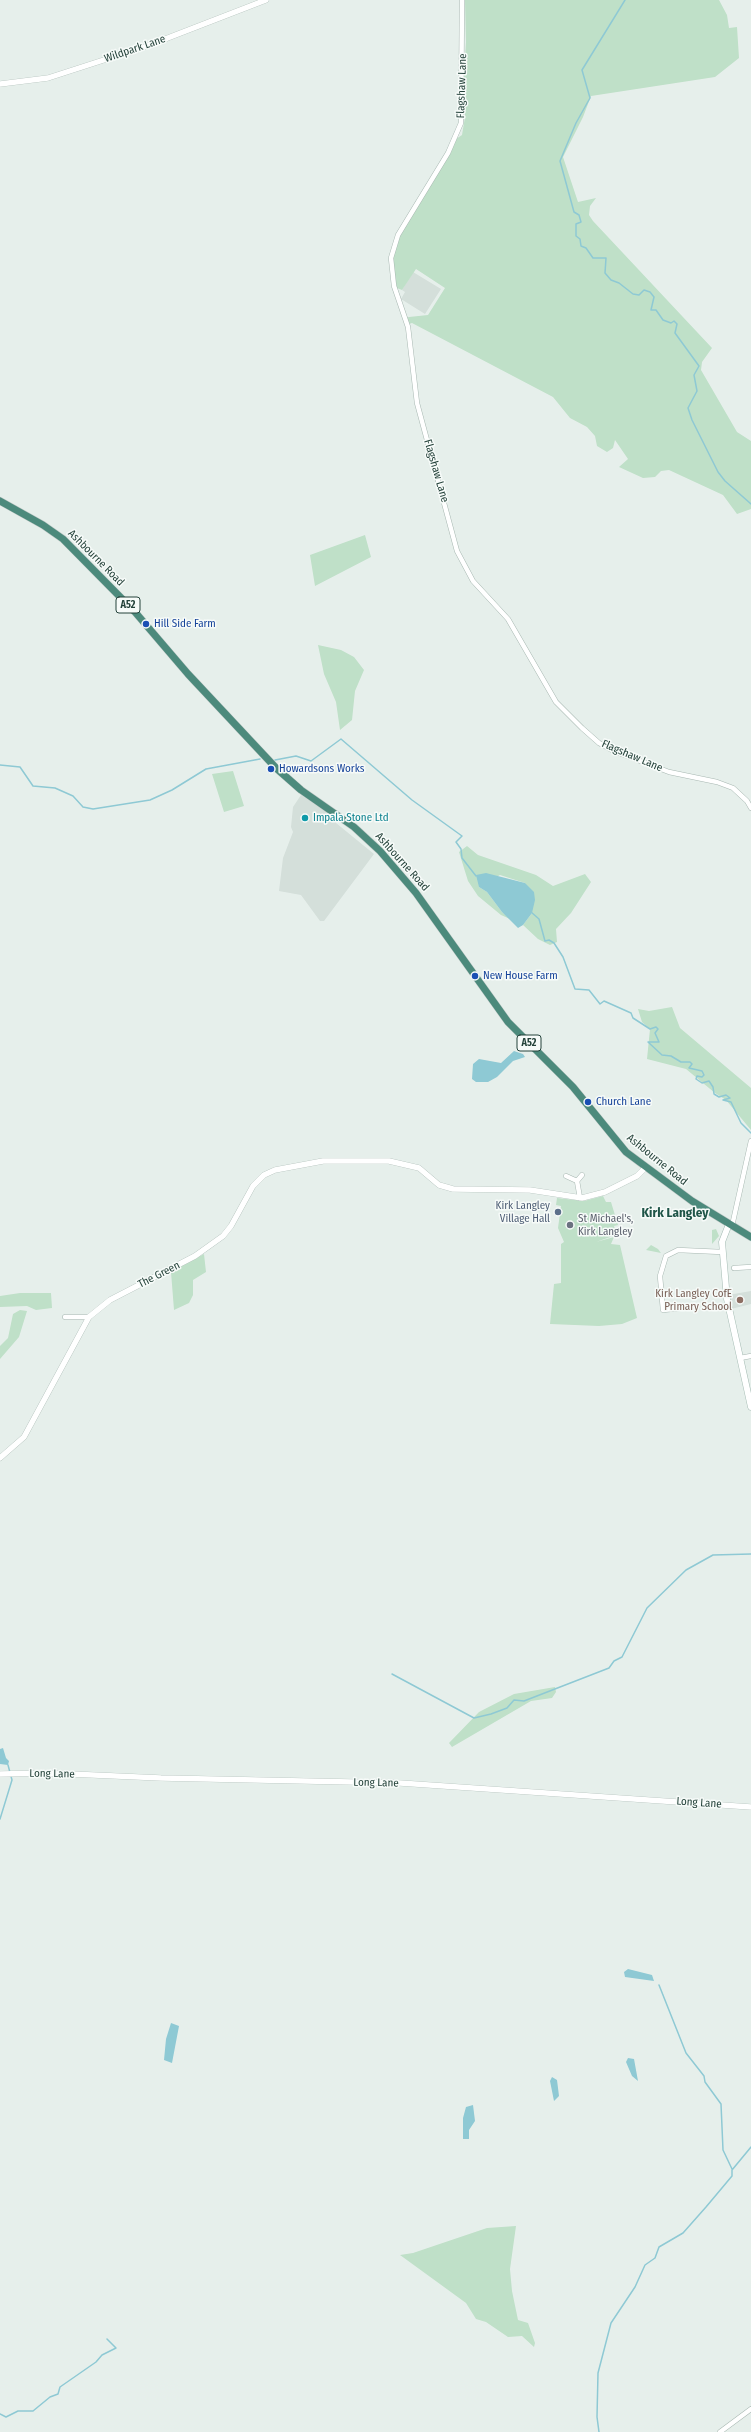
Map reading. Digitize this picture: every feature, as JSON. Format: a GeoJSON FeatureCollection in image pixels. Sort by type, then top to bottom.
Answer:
{"type":"FeatureCollection","features":[{"type":"Feature","properties":{"kind":"highway","name":"Ashbourne Road"},"geometry":{"type":"LineString","coordinates":[[0,501],[44,525],[63,539],[135,612],[188,674],[276,768],[296,786],[354,827],[380,851],[416,893],[508,1022],[573,1087],[617,1142],[646,1167],[692,1201],[751,1237]]}},
{"type":"Feature","properties":{"kind":"main road"},"geometry":{"type":"LineString","coordinates":[[730,1225],[722,1242],[727,1299],[751,1408]]}},
{"type":"Feature","properties":{"kind":"street","name":"Wildpark Lane"},"geometry":{"type":"LineString","coordinates":[[0,84],[48,78],[147,46],[266,0]]}},
{"type":"Feature","properties":{"kind":"street","name":"Flagshaw Lane"},"geometry":{"type":"LineString","coordinates":[[462,0],[461,123],[448,154],[398,235],[391,258],[394,286],[408,327],[417,403],[458,551],[473,581],[508,619],[556,702],[599,743],[614,751],[669,772],[717,782],[733,788],[747,801],[751,808]]}},
{"type":"Feature","properties":{"kind":"street"},"geometry":{"type":"LineString","coordinates":[[730,1225],[751,1141]]}},
{"type":"Feature","properties":{"kind":"street","name":"The Green"},"geometry":{"type":"LineString","coordinates":[[0,1458],[24,1436],[89,1317],[110,1300],[196,1256],[223,1236],[231,1226],[253,1186],[264,1175],[287,1167],[324,1161],[388,1161],[419,1168],[440,1185],[453,1189],[530,1190],[580,1198]]}},
{"type":"Feature","properties":{"kind":"street"},"geometry":{"type":"LineString","coordinates":[[582,1175],[577,1181],[580,1198],[605,1192],[637,1176],[646,1167]]}},
{"type":"Feature","properties":{"kind":"street"},"geometry":{"type":"LineString","coordinates":[[566,1176],[577,1181]]}},
{"type":"Feature","properties":{"kind":"street"},"geometry":{"type":"LineString","coordinates":[[683,1308],[663,1310],[660,1276],[666,1256],[678,1250],[722,1252]]}},
{"type":"Feature","properties":{"kind":"street"},"geometry":{"type":"LineString","coordinates":[[734,1268],[751,1267]]}},
{"type":"Feature","properties":{"kind":"street"},"geometry":{"type":"LineString","coordinates":[[65,1318],[89,1317]]}},
{"type":"Feature","properties":{"kind":"street"},"geometry":{"type":"LineString","coordinates":[[740,1358],[751,1356]]}},
{"type":"Feature","properties":{"kind":"street","name":"Long Lane"},"geometry":{"type":"LineString","coordinates":[[0,1774],[48,1773],[161,1778],[400,1783],[751,1807]]}},
{"type":"Feature","properties":{"kind":"street"},"geometry":{"type":"LineString","coordinates":[[720,2432],[751,2409]]}},
{"type":"Feature","properties":{"kind":"shaded area"},"geometry":{"type":"Polygon","coordinates":[[[413,272],[441,289],[425,314],[401,299],[405,292],[402,290],[413,272]]]}},
{"type":"Feature","properties":{"kind":"shaded area"},"geometry":{"type":"Polygon","coordinates":[[[301,795],[332,816],[336,823],[374,854],[324,921],[320,921],[301,895],[279,891],[283,858],[293,832],[291,827],[293,807],[301,795]]]}},
{"type":"Feature","properties":{"kind":"shaded area","name":"Kirk Langley CofE Primary School"},"geometry":{"type":"Polygon","coordinates":[[[751,1291],[751,1304],[731,1309],[728,1295],[751,1291]]]}},
{"type":"Feature","properties":{"kind":"green space"},"geometry":{"type":"Polygon","coordinates":[[[465,0],[719,0],[727,15],[729,28],[737,27],[739,58],[715,77],[591,96],[583,117],[563,157],[578,202],[596,198],[590,206],[589,215],[593,221],[712,348],[702,362],[701,370],[737,432],[751,441],[751,509],[737,514],[723,495],[669,470],[661,471],[655,477],[643,478],[619,467],[628,459],[615,440],[613,448],[607,452],[597,446],[595,436],[587,427],[570,418],[553,397],[412,323],[409,324],[406,318],[428,315],[445,288],[416,269],[402,290],[397,288],[392,263],[396,243],[456,139],[462,135],[465,117],[463,91],[466,42],[465,0]]]}},
{"type":"Feature","properties":{"kind":"green space"},"geometry":{"type":"Polygon","coordinates":[[[365,535],[371,557],[315,586],[310,555],[365,535]]]}},
{"type":"Feature","properties":{"kind":"green space"},"geometry":{"type":"Polygon","coordinates":[[[318,645],[341,650],[354,657],[364,670],[355,691],[352,720],[340,730],[336,702],[324,674],[318,645]]]}},
{"type":"Feature","properties":{"kind":"green space"},"geometry":{"type":"Polygon","coordinates":[[[233,771],[244,806],[224,812],[212,774],[233,771]]]}},
{"type":"Feature","properties":{"kind":"green space"},"geometry":{"type":"Polygon","coordinates":[[[467,846],[478,855],[536,875],[553,886],[585,874],[591,882],[571,913],[556,929],[557,942],[550,945],[538,939],[523,925],[532,913],[525,883],[500,875],[479,887],[487,892],[502,912],[510,919],[501,915],[478,896],[468,881],[459,852],[467,846]]]}},
{"type":"Feature","properties":{"kind":"green space"},"geometry":{"type":"Polygon","coordinates":[[[672,1007],[680,1028],[751,1088],[751,1130],[726,1100],[715,1093],[686,1069],[647,1059],[650,1029],[642,1022],[638,1009],[649,1011],[672,1007]]]}},
{"type":"Feature","properties":{"kind":"green space"},"geometry":{"type":"Polygon","coordinates":[[[603,1196],[606,1202],[611,1202],[618,1225],[614,1226],[616,1235],[596,1242],[614,1237],[611,1244],[620,1245],[637,1318],[622,1324],[599,1326],[550,1324],[554,1284],[561,1283],[561,1244],[564,1242],[558,1228],[561,1206],[556,1205],[557,1198],[584,1201],[603,1196]]]}},
{"type":"Feature","properties":{"kind":"green space"},"geometry":{"type":"Polygon","coordinates":[[[716,1229],[719,1236],[712,1244],[712,1230],[716,1229]]]}},
{"type":"Feature","properties":{"kind":"green space"},"geometry":{"type":"Polygon","coordinates":[[[651,1245],[658,1249],[661,1253],[646,1250],[651,1245]]]}},
{"type":"Feature","properties":{"kind":"green space"},"geometry":{"type":"Polygon","coordinates":[[[204,1254],[206,1272],[193,1280],[193,1295],[189,1303],[174,1310],[171,1272],[204,1254]]]}},
{"type":"Feature","properties":{"kind":"green space"},"geometry":{"type":"Polygon","coordinates":[[[20,1293],[51,1293],[52,1308],[36,1310],[27,1306],[0,1307],[0,1296],[20,1293]]]}},
{"type":"Feature","properties":{"kind":"green space"},"geometry":{"type":"Polygon","coordinates":[[[20,1310],[27,1311],[19,1337],[0,1359],[0,1346],[8,1338],[13,1314],[20,1310]]]}},
{"type":"Feature","properties":{"kind":"green space"},"geometry":{"type":"Polygon","coordinates":[[[555,1687],[556,1692],[552,1698],[531,1701],[452,1747],[449,1743],[479,1712],[514,1694],[555,1687]]]}},
{"type":"Feature","properties":{"kind":"green space"},"geometry":{"type":"Polygon","coordinates":[[[516,2226],[510,2269],[512,2291],[518,2320],[528,2323],[535,2343],[534,2347],[522,2336],[508,2337],[486,2322],[476,2319],[466,2303],[400,2255],[413,2253],[487,2228],[516,2226]]]}},
{"type":"Feature","properties":{"kind":"water"},"geometry":{"type":"Polygon","coordinates":[[[486,873],[525,883],[534,892],[535,900],[532,913],[523,925],[518,928],[502,912],[487,892],[479,887],[476,875],[486,873]]]}},
{"type":"Feature","properties":{"kind":"water"},"geometry":{"type":"Polygon","coordinates":[[[514,1051],[523,1054],[525,1057],[513,1061],[497,1077],[488,1082],[476,1082],[472,1079],[473,1064],[479,1059],[501,1063],[514,1051]]]}},
{"type":"Feature","properties":{"kind":"water"},"geometry":{"type":"Polygon","coordinates":[[[3,1748],[6,1758],[9,1761],[8,1765],[0,1764],[0,1749],[3,1748]]]}},
{"type":"Feature","properties":{"kind":"water"},"geometry":{"type":"Polygon","coordinates":[[[628,1969],[652,1975],[654,1981],[625,1977],[624,1972],[628,1969]]]}},
{"type":"Feature","properties":{"kind":"water"},"geometry":{"type":"Polygon","coordinates":[[[171,2023],[179,2026],[172,2063],[164,2060],[166,2039],[171,2023]]]}},
{"type":"Feature","properties":{"kind":"water"},"geometry":{"type":"Polygon","coordinates":[[[628,2058],[634,2059],[638,2081],[632,2076],[626,2062],[628,2058]]]}},
{"type":"Feature","properties":{"kind":"water"},"geometry":{"type":"Polygon","coordinates":[[[552,2077],[557,2080],[559,2096],[554,2101],[550,2081],[552,2077]]]}},
{"type":"Feature","properties":{"kind":"water"},"geometry":{"type":"Polygon","coordinates":[[[473,2105],[475,2121],[469,2130],[469,2139],[463,2139],[463,2118],[466,2107],[473,2105]]]}},
{"type":"Feature","properties":{"kind":"waterway"},"geometry":{"type":"LineString","coordinates":[[625,0],[582,70],[590,98],[576,123],[560,161],[574,212],[579,215],[581,222],[576,224],[576,236],[580,239],[581,246],[586,248],[593,258],[606,258],[605,273],[611,280],[619,283],[633,294],[639,295],[644,290],[650,292],[654,297],[651,310],[656,310],[663,320],[671,323],[674,321],[677,324],[675,333],[699,366],[694,375],[697,391],[688,408],[692,420],[718,472],[725,481],[751,504]]}},
{"type":"Feature","properties":{"kind":"waterway"},"geometry":{"type":"LineString","coordinates":[[275,760],[296,756],[311,761],[341,739],[412,800],[462,836],[456,842],[461,849],[462,858],[476,876]]}},
{"type":"Feature","properties":{"kind":"waterway"},"geometry":{"type":"LineString","coordinates":[[0,765],[20,767],[33,786],[55,788],[73,796],[83,807],[93,809],[150,800],[172,790],[206,769],[260,759]]}},
{"type":"Feature","properties":{"kind":"waterway"},"geometry":{"type":"LineString","coordinates":[[531,912],[539,919],[545,941],[549,940],[554,943],[563,957],[575,989],[589,990],[600,1004],[604,1001],[631,1013],[633,1018],[650,1029],[656,1027],[658,1029],[655,1033],[659,1042],[648,1042],[662,1055],[671,1056],[681,1062],[690,1062],[692,1064],[689,1068],[702,1071],[704,1075],[702,1077],[697,1076],[696,1079],[702,1083],[709,1081],[713,1087],[714,1094],[719,1097],[726,1095],[730,1098],[723,1100],[731,1102],[741,1123],[751,1133]]}},
{"type":"Feature","properties":{"kind":"waterway"},"geometry":{"type":"LineString","coordinates":[[392,1674],[474,1718],[491,1714],[507,1708],[514,1700],[524,1701],[609,1668],[614,1661],[622,1657],[647,1608],[686,1570],[713,1555],[751,1554]]}},
{"type":"Feature","properties":{"kind":"waterway"},"geometry":{"type":"LineString","coordinates":[[0,1819],[12,1780],[8,1765]]}},
{"type":"Feature","properties":{"kind":"waterway"},"geometry":{"type":"LineString","coordinates":[[659,1985],[686,2053],[704,2076],[705,2082],[721,2104],[723,2150],[732,2169]]}},
{"type":"Feature","properties":{"kind":"waterway"},"geometry":{"type":"LineString","coordinates":[[599,2432],[597,2417],[598,2373],[611,2323],[635,2287],[645,2265],[655,2258],[659,2247],[683,2233],[732,2176],[732,2170],[751,2147]]}},
{"type":"Feature","properties":{"kind":"waterway"},"geometry":{"type":"LineString","coordinates":[[0,2414],[6,2417],[18,2411],[33,2411],[50,2397],[58,2394],[60,2387],[96,2362],[102,2355],[116,2348],[107,2339]]}},
{"type":"Feature","properties":{"kind":"place","name":"Hill Side Farm"},"geometry":{"type":"Point","coordinates":[146,624]}},
{"type":"Feature","properties":{"kind":"place","name":"Howardsons Works"},"geometry":{"type":"Point","coordinates":[271,769]}},
{"type":"Feature","properties":{"kind":"place","name":"Impala Stone Ltd"},"geometry":{"type":"Point","coordinates":[305,818]}},
{"type":"Feature","properties":{"kind":"place","name":"New House Farm"},"geometry":{"type":"Point","coordinates":[475,976]}},
{"type":"Feature","properties":{"kind":"place","name":"Church Lane"},"geometry":{"type":"Point","coordinates":[588,1102]}},
{"type":"Feature","properties":{"kind":"place","name":"Kirk Langley Village Hall"},"geometry":{"type":"Point","coordinates":[558,1212]}},
{"type":"Feature","properties":{"kind":"place","name":"St Michael's, Kirk Langley"},"geometry":{"type":"Point","coordinates":[570,1225]}},
{"type":"Feature","properties":{"kind":"place","name":"Kirk Langley CofE Primary School"},"geometry":{"type":"Point","coordinates":[740,1300]}},
{"type":"Feature","properties":{"kind":"district","name":"Kirk Langley"},"geometry":{"type":"Point","coordinates":[675,1213]}}]}
